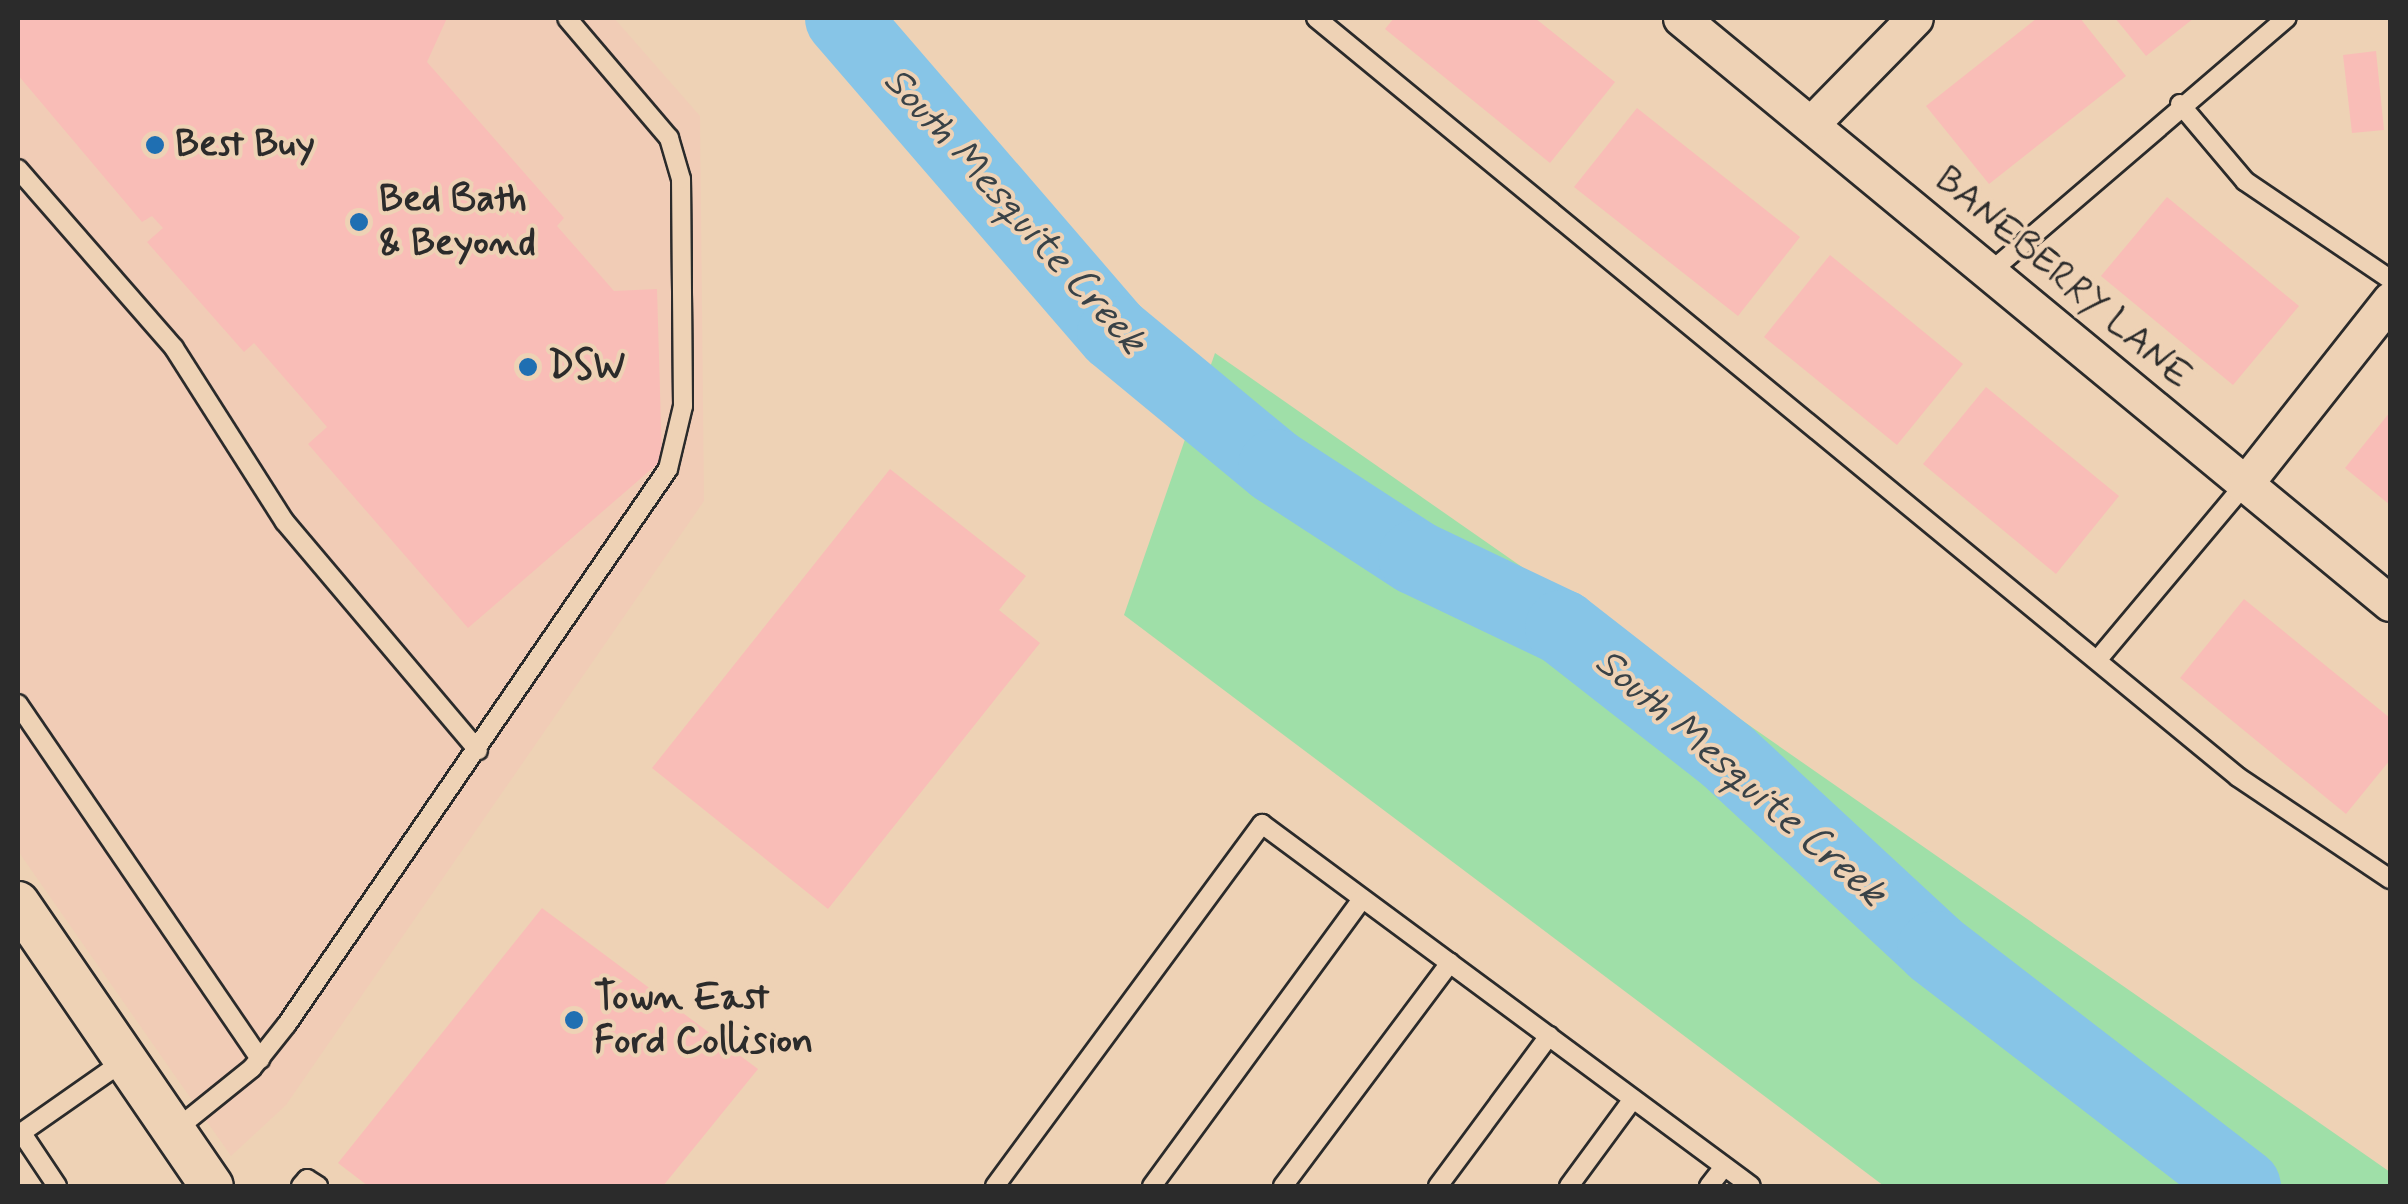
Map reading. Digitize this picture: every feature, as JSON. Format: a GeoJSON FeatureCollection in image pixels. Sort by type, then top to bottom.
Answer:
{"type":"FeatureCollection","features":[{"type":"Feature","properties":{"kind":"street","name":"BANEBERRY LANE"},"geometry":{"type":"LineString","coordinates":[[1681,18],[1814,121],[2244,486],[2390,602]]}},
{"type":"Feature","properties":{"kind":"street"},"geometry":{"type":"LineString","coordinates":[[1814,121],[1915,18]]}},
{"type":"Feature","properties":{"kind":"street"},"geometry":{"type":"LineString","coordinates":[[2244,486],[2390,300]]}},
{"type":"Feature","properties":{"kind":"street"},"geometry":{"type":"LineString","coordinates":[[18,903],[212,1186]]}},
{"type":"Feature","properties":{"kind":"lane"},"geometry":{"type":"LineString","coordinates":[[174,1131],[260,1059],[478,750],[668,469],[683,406],[682,179],[670,138],[567,18]]}},
{"type":"Feature","properties":{"kind":"lane"},"geometry":{"type":"LineString","coordinates":[[1316,18],[2294,822],[2390,879]]}},
{"type":"Feature","properties":{"kind":"lane"},"geometry":{"type":"LineString","coordinates":[[1989,273],[2180,104],[2286,18]]}},
{"type":"Feature","properties":{"kind":"lane"},"geometry":{"type":"LineString","coordinates":[[2180,104],[2245,181],[2390,279]]}},
{"type":"Feature","properties":{"kind":"lane"},"geometry":{"type":"LineString","coordinates":[[21,179],[174,348],[285,522],[478,750]]}},
{"type":"Feature","properties":{"kind":"lane"},"geometry":{"type":"LineString","coordinates":[[2099,658],[2244,486]]}},
{"type":"Feature","properties":{"kind":"lane"},"geometry":{"type":"LineString","coordinates":[[18,704],[260,1059]]}},
{"type":"Feature","properties":{"kind":"lane"},"geometry":{"type":"LineString","coordinates":[[996,1186],[1262,824],[1750,1186]]}},
{"type":"Feature","properties":{"kind":"lane"},"geometry":{"type":"LineString","coordinates":[[1152,1186],[1362,898]]}},
{"type":"Feature","properties":{"kind":"lane"},"geometry":{"type":"LineString","coordinates":[[1284,1186],[1450,963]]}},
{"type":"Feature","properties":{"kind":"lane"},"geometry":{"type":"LineString","coordinates":[[1438,1186],[1548,1036]]}},
{"type":"Feature","properties":{"kind":"lane"},"geometry":{"type":"LineString","coordinates":[[57,1186],[20,1133],[126,1060]]}},
{"type":"Feature","properties":{"kind":"lane"},"geometry":{"type":"LineString","coordinates":[[1568,1186],[1633,1100]]}},
{"type":"Feature","properties":{"kind":"lane"},"geometry":{"type":"LineString","coordinates":[[1710,1186],[1724,1167]]}},
{"type":"Feature","properties":{"kind":"shaded area"},"geometry":{"type":"Polygon","coordinates":[[[18,18],[614,18],[700,116],[704,501],[286,1105],[231,1156],[18,851],[18,18]]]}},
{"type":"Feature","properties":{"kind":"green space"},"geometry":{"type":"Polygon","coordinates":[[[1215,353],[2390,1172],[2390,1186],[1884,1186],[1124,615],[1215,353]]]}},
{"type":"Feature","properties":{"kind":"building"},"geometry":{"type":"Polygon","coordinates":[[[18,18],[447,18],[427,62],[564,218],[557,226],[614,291],[657,289],[662,460],[468,628],[308,444],[327,427],[254,343],[244,352],[147,242],[163,228],[152,216],[142,222],[18,75],[18,18]]]}},
{"type":"Feature","properties":{"kind":"building"},"geometry":{"type":"Polygon","coordinates":[[[1394,18],[1535,18],[1615,82],[1550,163],[1385,29],[1394,18]]]}},
{"type":"Feature","properties":{"kind":"building"},"geometry":{"type":"Polygon","coordinates":[[[2037,18],[2080,18],[2126,76],[1989,184],[1926,106],[2037,18]]]}},
{"type":"Feature","properties":{"kind":"building"},"geometry":{"type":"Polygon","coordinates":[[[2115,18],[2194,18],[2146,56],[2115,18]]]}},
{"type":"Feature","properties":{"kind":"building"},"geometry":{"type":"Polygon","coordinates":[[[2376,51],[2384,130],[2352,133],[2343,55],[2376,51]]]}},
{"type":"Feature","properties":{"kind":"building"},"geometry":{"type":"Polygon","coordinates":[[[1637,108],[1800,237],[1738,316],[1574,187],[1637,108]]]}},
{"type":"Feature","properties":{"kind":"building"},"geometry":{"type":"Polygon","coordinates":[[[2167,197],[2299,306],[2233,385],[2101,276],[2167,197]]]}},
{"type":"Feature","properties":{"kind":"building"},"geometry":{"type":"Polygon","coordinates":[[[1830,255],[1963,364],[1897,445],[1764,337],[1830,255]]]}},
{"type":"Feature","properties":{"kind":"building"},"geometry":{"type":"Polygon","coordinates":[[[1986,387],[2119,496],[2056,574],[1923,464],[1986,387]]]}},
{"type":"Feature","properties":{"kind":"building"},"geometry":{"type":"Polygon","coordinates":[[[2390,412],[2390,505],[2345,468],[2390,412]]]}},
{"type":"Feature","properties":{"kind":"building"},"geometry":{"type":"Polygon","coordinates":[[[890,469],[1026,576],[999,610],[1040,643],[828,909],[652,768],[890,469]]]}},
{"type":"Feature","properties":{"kind":"building"},"geometry":{"type":"Polygon","coordinates":[[[2244,599],[2390,718],[2390,760],[2346,814],[2180,678],[2244,599]]]}},
{"type":"Feature","properties":{"kind":"building","name":"Town East Ford Collision"},"geometry":{"type":"Polygon","coordinates":[[[542,908],[758,1069],[663,1186],[368,1186],[338,1163],[542,908]]]}},
{"type":"Feature","properties":{"kind":"waterway","name":"South Mesquite Creek"},"geometry":{"type":"LineString","coordinates":[[842,18],[1114,333],[1275,466],[1415,557],[1562,627],[1727,756],[1934,948],[2243,1186]]}},
{"type":"Feature","properties":{"kind":"place","name":"Best Buy"},"geometry":{"type":"Point","coordinates":[155,145]}},
{"type":"Feature","properties":{"kind":"place","name":"Bed Bath & Beyond"},"geometry":{"type":"Point","coordinates":[359,222]}},
{"type":"Feature","properties":{"kind":"place","name":"DSW"},"geometry":{"type":"Point","coordinates":[528,367]}},
{"type":"Feature","properties":{"kind":"place","name":"Town East Ford Collision"},"geometry":{"type":"Point","coordinates":[574,1020]}}]}
